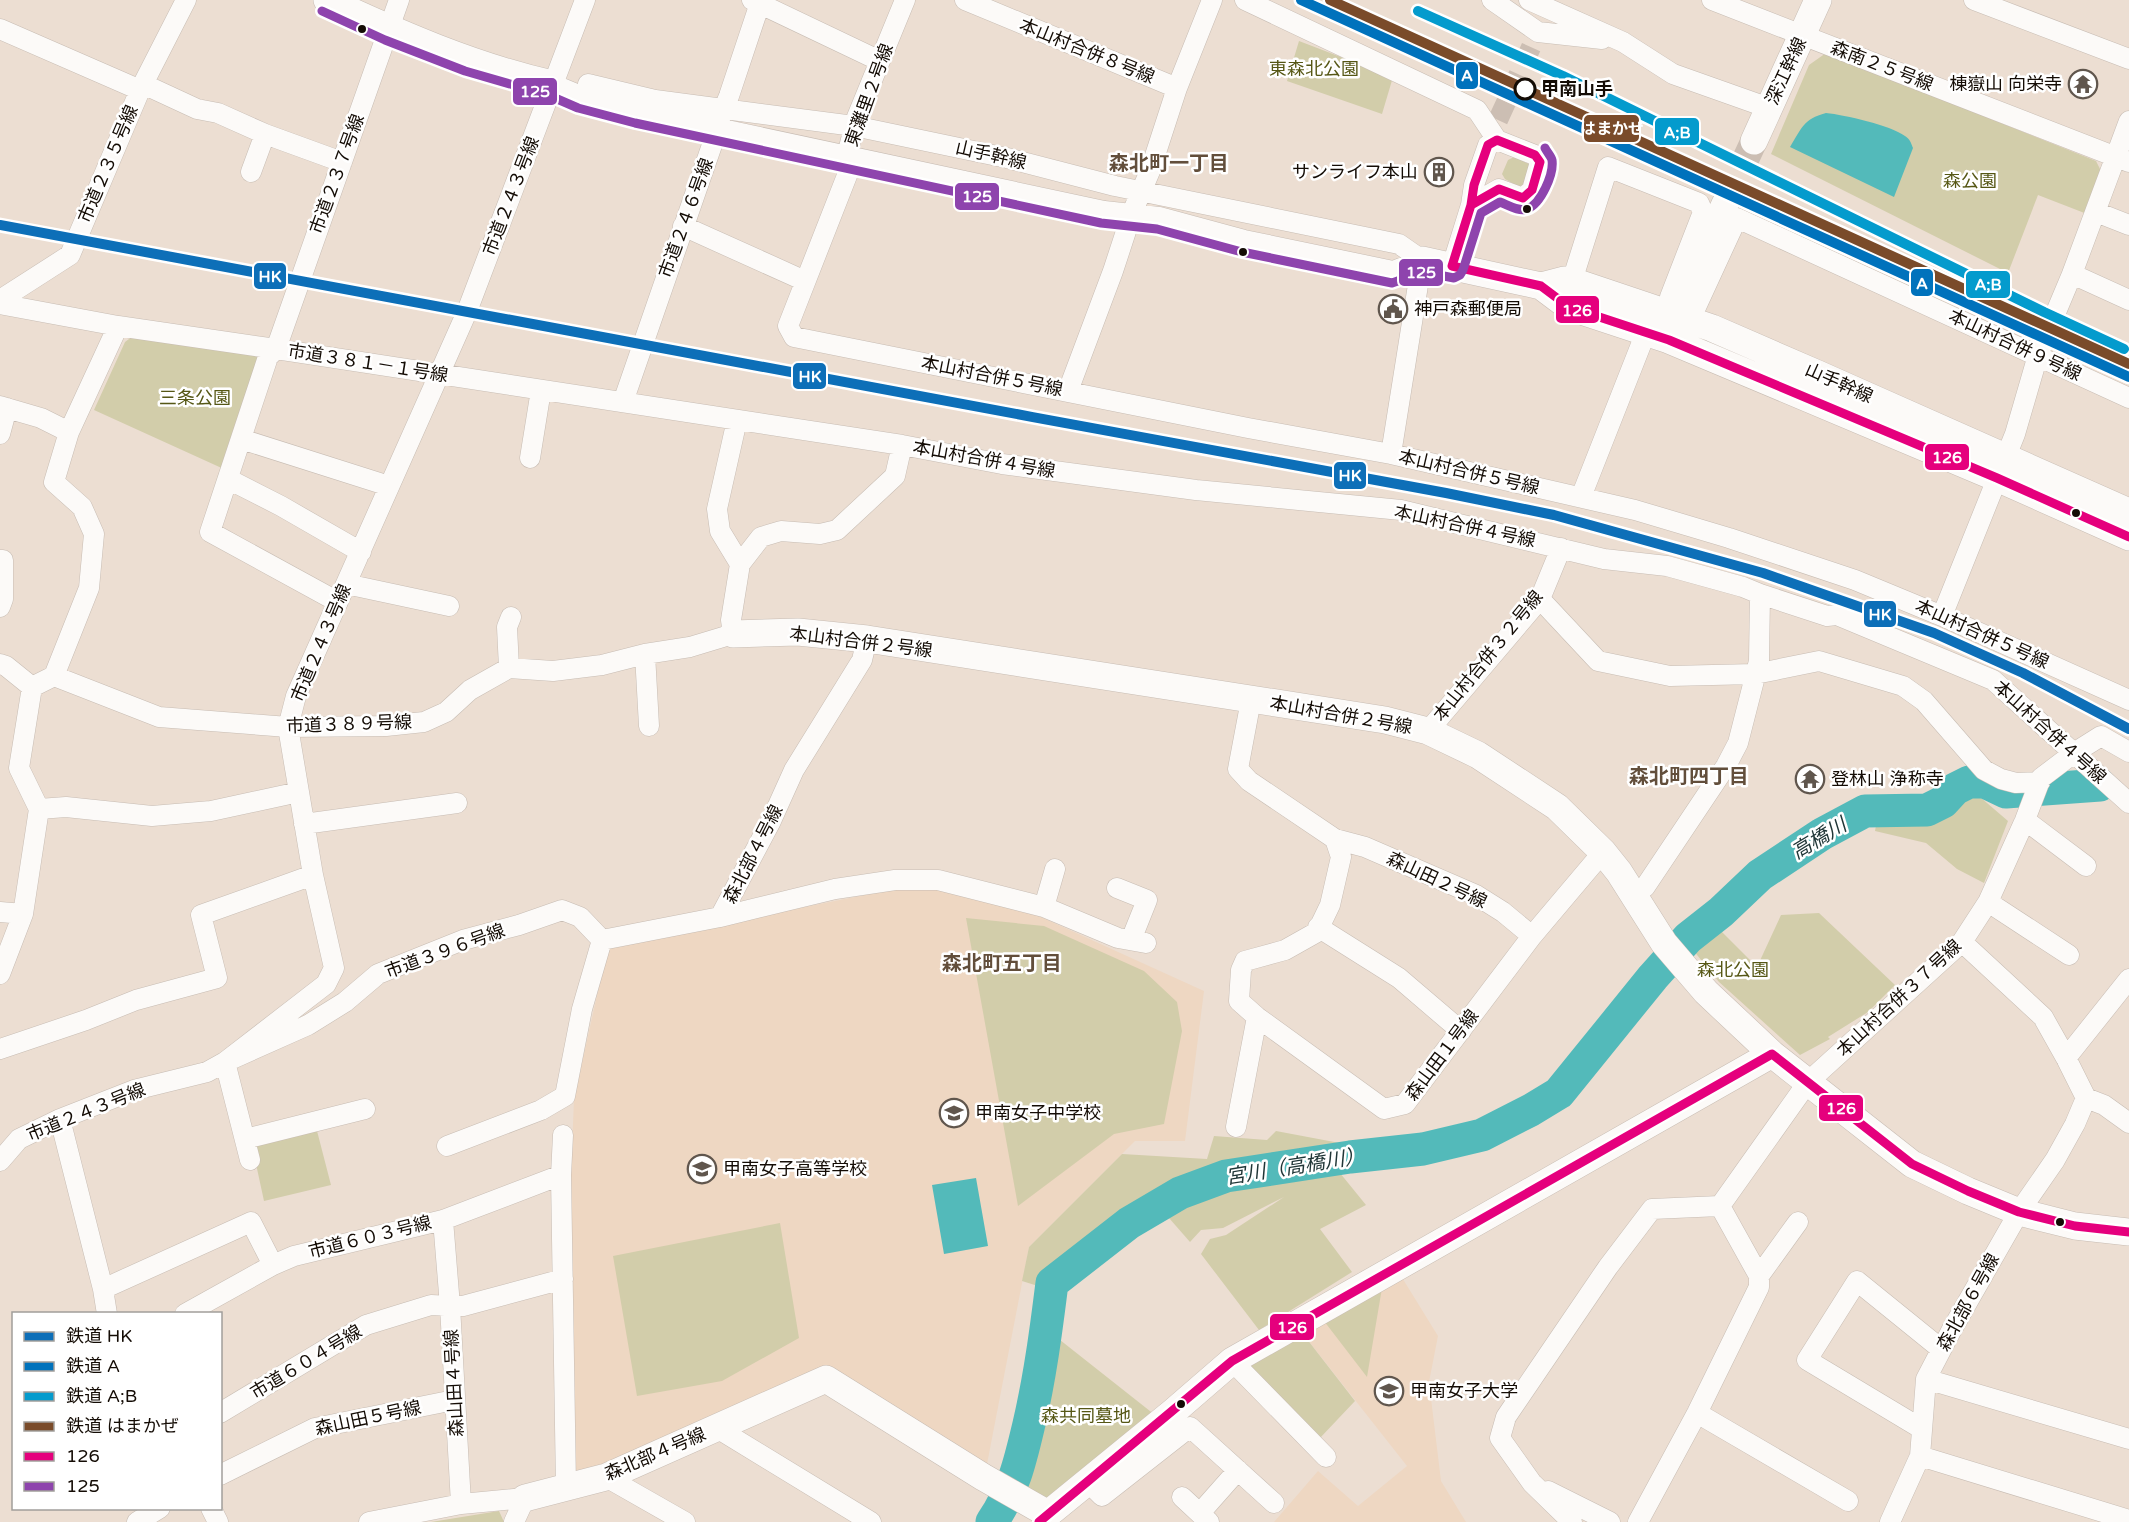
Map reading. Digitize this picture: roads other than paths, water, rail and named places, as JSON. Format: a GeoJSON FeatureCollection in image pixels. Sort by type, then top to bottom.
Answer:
{"type":"FeatureCollection","features":[{"type":"Feature","properties":{"kind":"street","name":"市道２３５号線"},"geometry":{"type":"LineString","coordinates":[[0,302],[70,255],[142,87],[186,0]]}},
{"type":"Feature","properties":{"kind":"street","name":"山手幹線"},"geometry":{"type":"LineString","coordinates":[[327,0],[389,29],[469,60],[552,84],[581,96],[716,128],[1104,211],[1159,218],[1244,240],[1393,271],[1422,260]]}},
{"type":"Feature","properties":{"kind":"street","name":"市道２３７号線"},"geometry":{"type":"LineString","coordinates":[[342,593],[210,532],[268,357],[276,349],[399,0]]}},
{"type":"Feature","properties":{"kind":"street","name":"市道２４３号線"},"geometry":{"type":"LineString","coordinates":[[0,1161],[19,1139],[60,1119],[134,1090],[207,1072],[225,1062],[326,984],[334,968],[313,875],[288,727],[296,696],[470,304],[585,0]]}},
{"type":"Feature","properties":{"kind":"street","name":"東灘里２号線"},"geometry":{"type":"LineString","coordinates":[[788,326],[848,173],[847,155],[855,126],[905,0]]}},
{"type":"Feature","properties":{"kind":"street","name":"本山村合併８号線"},"geometry":{"type":"LineString","coordinates":[[964,0],[1177,88]]}},
{"type":"Feature","properties":{"kind":"street"},"geometry":{"type":"LineString","coordinates":[[1068,391],[1177,88],[1212,0]]}},
{"type":"Feature","properties":{"kind":"street"},"geometry":{"type":"LineString","coordinates":[[1245,0],[1477,110],[1497,140],[1535,155],[1540,162],[1532,190],[1523,198],[1498,189],[1471,205]]}},
{"type":"Feature","properties":{"kind":"street"},"geometry":{"type":"LineString","coordinates":[[1492,0],[1543,12],[1623,42],[1673,74],[1769,108]]}},
{"type":"Feature","properties":{"kind":"street","name":"森南２５号線"},"geometry":{"type":"LineString","coordinates":[[1712,0],[2122,160]]}},
{"type":"Feature","properties":{"kind":"street","name":"深江幹線"},"geometry":{"type":"LineString","coordinates":[[1754,141],[1818,0]]}},
{"type":"Feature","properties":{"kind":"street"},"geometry":{"type":"LineString","coordinates":[[1974,0],[2129,59]]}},
{"type":"Feature","properties":{"kind":"street"},"geometry":{"type":"LineString","coordinates":[[758,1],[880,61]]}},
{"type":"Feature","properties":{"kind":"street","name":"市道２４６号線"},"geometry":{"type":"LineString","coordinates":[[623,402],[712,145],[758,1]]}},
{"type":"Feature","properties":{"kind":"street"},"geometry":{"type":"LineString","coordinates":[[0,29],[197,109],[218,113],[264,134],[342,162]]}},
{"type":"Feature","properties":{"kind":"street","name":"山手幹線"},"geometry":{"type":"LineString","coordinates":[[552,84],[585,84],[655,100],[855,126],[996,156],[1141,191],[1398,244],[1422,260],[1541,286],[1569,307],[1669,324]]}},
{"type":"Feature","properties":{"kind":"street"},"geometry":{"type":"LineString","coordinates":[[1942,616],[2015,434],[2038,355],[2072,274],[2102,214],[2122,160],[2129,121]]}},
{"type":"Feature","properties":{"kind":"street"},"geometry":{"type":"LineString","coordinates":[[251,172],[264,134]]}},
{"type":"Feature","properties":{"kind":"street"},"geometry":{"type":"LineString","coordinates":[[1452,266],[1471,205],[1474,185],[1488,146],[1497,140]]}},
{"type":"Feature","properties":{"kind":"street","name":"本山村合併９号線"},"geometry":{"type":"LineString","coordinates":[[1572,281],[1608,167],[1720,208],[2129,398]]}},
{"type":"Feature","properties":{"kind":"street"},"geometry":{"type":"LineString","coordinates":[[1581,497],[1683,297],[1720,208]]}},
{"type":"Feature","properties":{"kind":"street"},"geometry":{"type":"LineString","coordinates":[[2102,214],[2129,225]]}},
{"type":"Feature","properties":{"kind":"street"},"geometry":{"type":"LineString","coordinates":[[683,226],[805,281]]}},
{"type":"Feature","properties":{"kind":"street"},"geometry":{"type":"LineString","coordinates":[[1391,454],[1422,260]]}},
{"type":"Feature","properties":{"kind":"street"},"geometry":{"type":"LineString","coordinates":[[2072,274],[2129,300]]}},
{"type":"Feature","properties":{"kind":"street","name":"山手幹線"},"geometry":{"type":"LineString","coordinates":[[1541,286],[1564,280],[1572,281],[2002,468],[2129,512]]}},
{"type":"Feature","properties":{"kind":"street","name":"市道３８１－１号線"},"geometry":{"type":"LineString","coordinates":[[0,302],[118,326],[737,420]]}},
{"type":"Feature","properties":{"kind":"street"},"geometry":{"type":"LineString","coordinates":[[32,687],[54,676],[89,588],[94,534],[82,507],[54,482],[69,432],[118,326]]}},
{"type":"Feature","properties":{"kind":"street","name":"本山村合併５号線"},"geometry":{"type":"LineString","coordinates":[[788,326],[794,337],[1248,428],[1391,454],[1581,497],[1729,538],[1855,580],[2127,695]]}},
{"type":"Feature","properties":{"kind":"street"},"geometry":{"type":"LineString","coordinates":[[530,458],[541,390]]}},
{"type":"Feature","properties":{"kind":"street"},"geometry":{"type":"LineString","coordinates":[[0,434],[3,407],[41,418],[69,432]]}},
{"type":"Feature","properties":{"kind":"street"},"geometry":{"type":"LineString","coordinates":[[737,420],[717,509],[720,531],[740,564]]}},
{"type":"Feature","properties":{"kind":"street","name":"本山村合併４号線"},"geometry":{"type":"LineString","coordinates":[[737,420],[902,445],[1002,464],[1184,488],[1401,510],[1604,559],[1667,566],[1743,587],[1827,616],[1837,615],[1993,680],[2129,803]]}},
{"type":"Feature","properties":{"kind":"street"},"geometry":{"type":"LineString","coordinates":[[241,439],[389,486]]}},
{"type":"Feature","properties":{"kind":"street"},"geometry":{"type":"LineString","coordinates":[[511,617],[507,627],[509,668],[553,671],[602,665],[733,634],[731,620],[740,564],[761,537],[781,531],[820,534],[837,530],[895,476],[902,445]]}},
{"type":"Feature","properties":{"kind":"street","name":"山手幹線"},"geometry":{"type":"LineString","coordinates":[[2002,468],[2129,537]]}},
{"type":"Feature","properties":{"kind":"street"},"geometry":{"type":"LineString","coordinates":[[228,479],[281,506],[361,552]]}},
{"type":"Feature","properties":{"kind":"street","name":"本山村合併３２号線"},"geometry":{"type":"LineString","coordinates":[[1428,731],[1540,599],[1561,548]]}},
{"type":"Feature","properties":{"kind":"street"},"geometry":{"type":"LineString","coordinates":[[0,560],[3,560],[3,599],[0,607]]}},
{"type":"Feature","properties":{"kind":"street"},"geometry":{"type":"LineString","coordinates":[[342,593],[449,606]]}},
{"type":"Feature","properties":{"kind":"street"},"geometry":{"type":"LineString","coordinates":[[1633,895],[1645,887],[1726,766],[1738,743],[1759,661],[1760,594]]}},
{"type":"Feature","properties":{"kind":"street"},"geometry":{"type":"LineString","coordinates":[[1540,599],[1598,661],[1670,676],[1755,674],[1819,661],[1903,686],[1924,701],[1984,770],[2001,779],[2016,783],[2034,798],[2086,866]]}},
{"type":"Feature","properties":{"kind":"street","name":"本山村合併２号線"},"geometry":{"type":"LineString","coordinates":[[733,634],[798,632],[867,639],[1385,720],[1428,731],[1478,755],[1557,807],[1603,852],[1670,949],[1706,992],[1772,1054],[1912,1164],[2019,1212],[2075,1226],[2129,1232]]}},
{"type":"Feature","properties":{"kind":"street","name":"森北部４号線"},"geometry":{"type":"LineString","coordinates":[[602,940],[720,917],[771,821],[794,770],[862,660],[867,639]]}},
{"type":"Feature","properties":{"kind":"street"},"geometry":{"type":"LineString","coordinates":[[645,654],[650,726]]}},
{"type":"Feature","properties":{"kind":"street"},"geometry":{"type":"LineString","coordinates":[[0,664],[6,666],[32,687]]}},
{"type":"Feature","properties":{"kind":"street","name":"市道３８９号線"},"geometry":{"type":"LineString","coordinates":[[54,676],[159,717],[288,727],[386,726],[424,722],[446,712],[470,690],[509,668]]}},
{"type":"Feature","properties":{"kind":"street"},"geometry":{"type":"LineString","coordinates":[[0,974],[23,914],[39,809],[20,768],[32,687]]}},
{"type":"Feature","properties":{"kind":"street","name":"森山田２号線"},"geometry":{"type":"LineString","coordinates":[[1251,700],[1238,769],[1249,781],[1335,839],[1365,847],[1476,896],[1503,912],[1532,936]]}},
{"type":"Feature","properties":{"kind":"street","name":"本山村合併３７号線"},"geometry":{"type":"LineString","coordinates":[[1720,1206],[1808,1082],[1962,942],[1988,902],[2041,778],[2101,736],[2129,752]]}},
{"type":"Feature","properties":{"kind":"street"},"geometry":{"type":"LineString","coordinates":[[39,809],[66,807],[152,816],[211,811],[299,792]]}},
{"type":"Feature","properties":{"kind":"street"},"geometry":{"type":"LineString","coordinates":[[304,824],[458,803]]}},
{"type":"Feature","properties":{"kind":"street"},"geometry":{"type":"LineString","coordinates":[[1335,839],[1341,857],[1330,905],[1318,927],[1399,978],[1461,1030]]}},
{"type":"Feature","properties":{"kind":"street","name":"森山田１号線"},"geometry":{"type":"LineString","coordinates":[[1318,927],[1317,932],[1285,950],[1245,961],[1241,970],[1239,1001],[1257,1017],[1384,1109],[1405,1104],[1532,936],[1603,852]]}},
{"type":"Feature","properties":{"kind":"street"},"geometry":{"type":"LineString","coordinates":[[1044,907],[1055,869]]}},
{"type":"Feature","properties":{"kind":"street"},"geometry":{"type":"LineString","coordinates":[[0,1049],[86,1020],[136,1000],[217,978],[201,915],[313,875]]}},
{"type":"Feature","properties":{"kind":"street"},"geometry":{"type":"LineString","coordinates":[[720,917],[835,889],[895,880],[938,880],[1044,907],[1118,938],[1139,942],[1147,900],[1117,888]]}},
{"type":"Feature","properties":{"kind":"street"},"geometry":{"type":"LineString","coordinates":[[1988,902],[2069,955]]}},
{"type":"Feature","properties":{"kind":"street","name":"市道３９６号線"},"geometry":{"type":"LineString","coordinates":[[225,1062],[308,1025],[345,1002],[378,975],[464,940],[519,925],[561,910],[580,917],[602,940]]}},
{"type":"Feature","properties":{"kind":"street"},"geometry":{"type":"LineString","coordinates":[[0,912],[23,914]]}},
{"type":"Feature","properties":{"kind":"street"},"geometry":{"type":"LineString","coordinates":[[447,1146],[541,1110],[565,1096],[582,1009],[602,940]]}},
{"type":"Feature","properties":{"kind":"street"},"geometry":{"type":"LineString","coordinates":[[1962,942],[2043,1017],[2086,1098],[2104,1105],[2129,1123]]}},
{"type":"Feature","properties":{"kind":"street"},"geometry":{"type":"LineString","coordinates":[[2066,1058],[2129,979]]}},
{"type":"Feature","properties":{"kind":"street"},"geometry":{"type":"LineString","coordinates":[[1236,1127],[1257,1017]]}},
{"type":"Feature","properties":{"kind":"street"},"geometry":{"type":"LineString","coordinates":[[1041,1514],[1088,1482],[1232,1362],[1772,1054]]}},
{"type":"Feature","properties":{"kind":"street"},"geometry":{"type":"LineString","coordinates":[[225,1062],[249,1160]]}},
{"type":"Feature","properties":{"kind":"street","name":"森北部６号線"},"geometry":{"type":"LineString","coordinates":[[1890,1522],[1920,1456],[1926,1379],[2019,1212],[2055,1160],[2086,1098]]}},
{"type":"Feature","properties":{"kind":"street"},"geometry":{"type":"LineString","coordinates":[[245,1139],[365,1109]]}},
{"type":"Feature","properties":{"kind":"street"},"geometry":{"type":"LineString","coordinates":[[60,1119],[104,1289],[107,1312]]}},
{"type":"Feature","properties":{"kind":"street"},"geometry":{"type":"LineString","coordinates":[[563,1135],[561,1175],[566,1487]]}},
{"type":"Feature","properties":{"kind":"street","name":"市道６０３号線"},"geometry":{"type":"LineString","coordinates":[[189,1312],[273,1265],[294,1256],[443,1220],[561,1175]]}},
{"type":"Feature","properties":{"kind":"street"},"geometry":{"type":"LineString","coordinates":[[1572,1522],[1532,1483],[1500,1438],[1506,1417],[1608,1267],[1652,1209],[1720,1206],[1759,1276],[1759,1287],[1697,1413],[1638,1522]]}},
{"type":"Feature","properties":{"kind":"street"},"geometry":{"type":"LineString","coordinates":[[443,1220],[450,1306]]}},
{"type":"Feature","properties":{"kind":"street"},"geometry":{"type":"LineString","coordinates":[[104,1289],[251,1222],[273,1265]]}},
{"type":"Feature","properties":{"kind":"street"},"geometry":{"type":"LineString","coordinates":[[1759,1276],[1798,1222]]}},
{"type":"Feature","properties":{"kind":"street","name":"森山田４号線"},"geometry":{"type":"LineString","coordinates":[[461,1504],[450,1306],[463,1306],[563,1279]]}},
{"type":"Feature","properties":{"kind":"street"},"geometry":{"type":"LineString","coordinates":[[1922,1429],[1808,1360],[1857,1281],[1941,1349]]}},
{"type":"Feature","properties":{"kind":"street","name":"市道６０４号線"},"geometry":{"type":"LineString","coordinates":[[222,1412],[366,1325],[430,1305],[450,1306]]}},
{"type":"Feature","properties":{"kind":"street"},"geometry":{"type":"LineString","coordinates":[[1232,1362],[1326,1457]]}},
{"type":"Feature","properties":{"kind":"street","name":"森北部４号線"},"geometry":{"type":"LineString","coordinates":[[519,1510],[566,1487],[606,1477],[826,1379],[1041,1514]]}},
{"type":"Feature","properties":{"kind":"street"},"geometry":{"type":"LineString","coordinates":[[1926,1379],[2129,1439]]}},
{"type":"Feature","properties":{"kind":"street","name":"森山田５号線"},"geometry":{"type":"LineString","coordinates":[[222,1474],[315,1428],[454,1400]]}},
{"type":"Feature","properties":{"kind":"street"},"geometry":{"type":"LineString","coordinates":[[1697,1413],[1848,1501]]}},
{"type":"Feature","properties":{"kind":"street"},"geometry":{"type":"LineString","coordinates":[[1088,1482],[1102,1496],[1190,1427],[1274,1503]]}},
{"type":"Feature","properties":{"kind":"street"},"geometry":{"type":"LineString","coordinates":[[717,1428],[871,1522]]}},
{"type":"Feature","properties":{"kind":"street"},"geometry":{"type":"LineString","coordinates":[[1920,1456],[2129,1520]]}},
{"type":"Feature","properties":{"kind":"street"},"geometry":{"type":"LineString","coordinates":[[1182,1497],[1204,1518],[1238,1470]]}},
{"type":"Feature","properties":{"kind":"street"},"geometry":{"type":"LineString","coordinates":[[606,1477],[685,1522]]}},
{"type":"Feature","properties":{"kind":"street"},"geometry":{"type":"LineString","coordinates":[[1532,1483],[1610,1522]]}},
{"type":"Feature","properties":{"kind":"street"},"geometry":{"type":"LineString","coordinates":[[369,1522],[461,1504],[519,1510]]}},
{"type":"Feature","properties":{"kind":"street"},"geometry":{"type":"LineString","coordinates":[[137,1522],[158,1510]]}},
{"type":"Feature","properties":{"kind":"water"},"geometry":{"type":"Polygon","coordinates":[[[1826,113],[1878,124],[1907,137],[1913,148],[1894,197],[1790,147],[1808,121],[1826,113]]]}},
{"type":"Feature","properties":{"kind":"water"},"geometry":{"type":"Polygon","coordinates":[[[976,1178],[988,1246],[944,1254],[932,1185],[976,1178]]]}},
{"type":"Feature","properties":{"kind":"waterway","name":"宮川（高橋川）"},"geometry":{"type":"LineString","coordinates":[[992,1522],[1011,1487],[1023,1451],[1040,1371],[1052,1283],[1129,1223],[1180,1193],[1226,1176],[1350,1157],[1423,1149],[1482,1135],[1531,1110],[1559,1093],[1653,977],[1688,938],[1721,912],[1760,875],[1822,834],[1865,811],[1927,810],[1943,802],[1955,789],[1969,782],[1985,782],[2006,792],[2100,785]]}},
{"type":"Feature","properties":{"kind":"tunnel"},"geometry":{"type":"LineString","coordinates":[[1498,120],[1538,32]]}},
{"type":"Feature","properties":{"kind":"tunnel"},"geometry":{"type":"LineString","coordinates":[[1725,204],[1754,141]]}},
{"type":"Feature","properties":{"kind":"rail line","name":"A"},"geometry":{"type":"LineString","coordinates":[[1301,0],[2129,377]]}},
{"type":"Feature","properties":{"kind":"rail line","name":"はまかぜ"},"geometry":{"type":"LineString","coordinates":[[1330,0],[2129,364]]}},
{"type":"Feature","properties":{"kind":"rail line","name":"A;B"},"geometry":{"type":"LineString","coordinates":[[1418,11],[1563,76],[2124,349]]}},
{"type":"Feature","properties":{"kind":"rail line","name":"HK"},"geometry":{"type":"LineString","coordinates":[[0,225],[1446,493],[1554,515],[1763,573],[1934,633],[2023,673],[2129,729]]}},
{"type":"Feature","properties":{"kind":"place","name":"棟嶽山 向栄寺"},"geometry":{"type":"Point","coordinates":[2083,84]}},
{"type":"Feature","properties":{"kind":"place","name":"甲南山手"},"geometry":{"type":"Point","coordinates":[1525,89]}},
{"type":"Feature","properties":{"kind":"place","name":"サンライフ本山"},"geometry":{"type":"Point","coordinates":[1439,172]}},
{"type":"Feature","properties":{"kind":"place","name":"神戸森郵便局"},"geometry":{"type":"Point","coordinates":[1393,309]}},
{"type":"Feature","properties":{"kind":"place","name":"登林山 浄称寺"},"geometry":{"type":"Point","coordinates":[1810,779]}},
{"type":"Feature","properties":{"kind":"place","name":"甲南女子中学校"},"geometry":{"type":"Point","coordinates":[954,1113]}},
{"type":"Feature","properties":{"kind":"place","name":"甲南女子高等学校"},"geometry":{"type":"Point","coordinates":[702,1169]}},
{"type":"Feature","properties":{"kind":"place","name":"甲南女子大学"},"geometry":{"type":"Point","coordinates":[1389,1391]}},
{"type":"Feature","properties":{"kind":"district","name":"森北町一丁目"},"geometry":{"type":"Point","coordinates":[1169,164]}},
{"type":"Feature","properties":{"kind":"district","name":"森北町四丁目"},"geometry":{"type":"Point","coordinates":[1689,777]}},
{"type":"Feature","properties":{"kind":"district","name":"森北町五丁目"},"geometry":{"type":"Point","coordinates":[1002,964]}},
{"type":"Feature","properties":{"kind":"park label","name":"東森北公園"},"geometry":{"type":"Point","coordinates":[1314,69]}},
{"type":"Feature","properties":{"kind":"park label","name":"森公園"},"geometry":{"type":"Point","coordinates":[1970,181]}},
{"type":"Feature","properties":{"kind":"park label","name":"三条公園"},"geometry":{"type":"Point","coordinates":[195,398]}},
{"type":"Feature","properties":{"kind":"park label","name":"森北公園"},"geometry":{"type":"Point","coordinates":[1733,970]}},
{"type":"Feature","properties":{"kind":"park label","name":"森共同墓地"},"geometry":{"type":"Point","coordinates":[1086,1416]}},
{"type":"Feature","properties":{"kind":"water label","name":"高橋川"},"geometry":{"type":"Point","coordinates":[1819,839]}}]}
